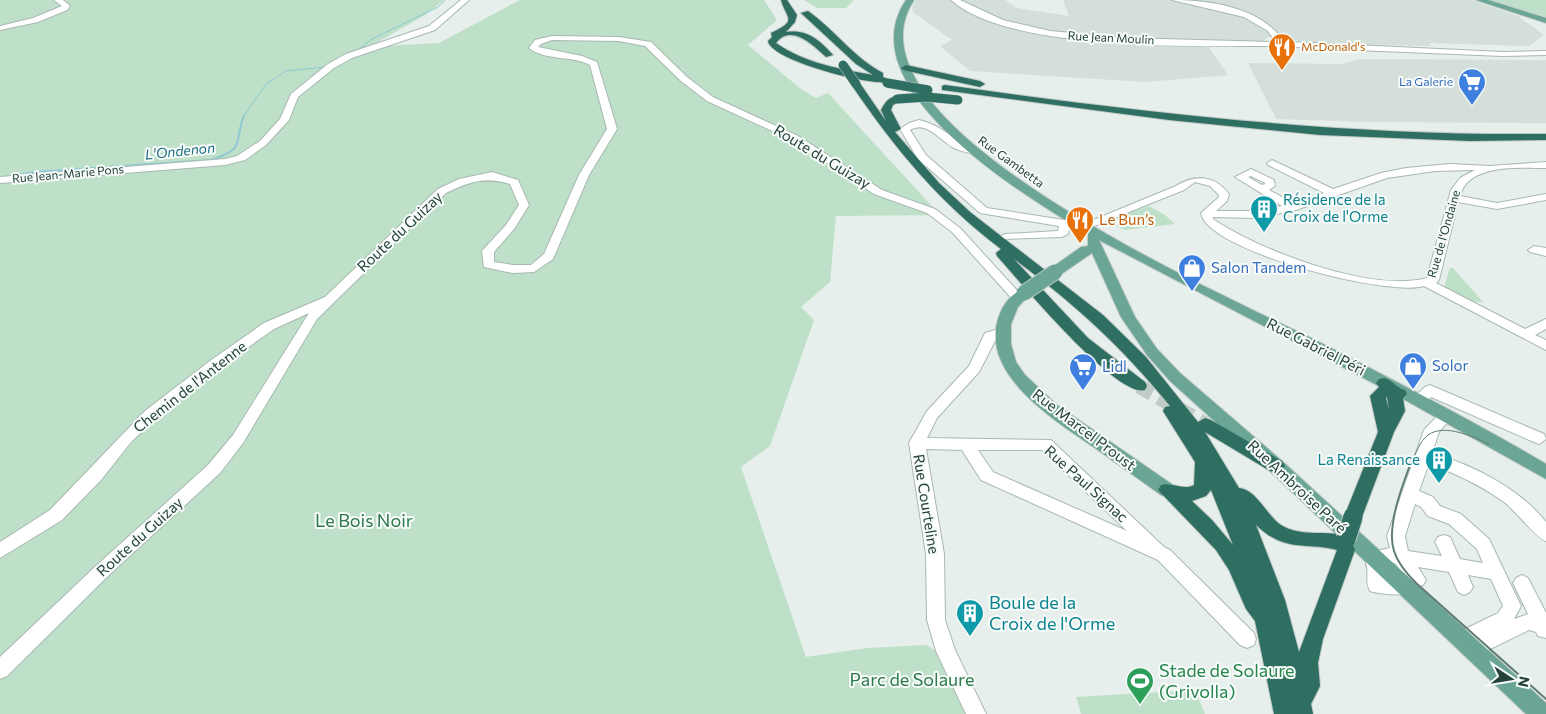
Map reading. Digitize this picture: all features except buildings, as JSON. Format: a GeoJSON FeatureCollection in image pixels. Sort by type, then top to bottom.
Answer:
{"type":"FeatureCollection","features":[{"type":"Feature","properties":{"kind":"highway"},"geometry":{"type":"LineString","coordinates":[[785,0],[815,20],[860,64],[886,80]]}},
{"type":"Feature","properties":{"kind":"highway"},"geometry":{"type":"LineString","coordinates":[[785,0],[800,15],[894,140],[963,213],[1073,297],[1122,340],[1176,402],[1206,444],[1231,487],[1268,574],[1286,635],[1296,710]]}},
{"type":"Feature","properties":{"kind":"highway"},"geometry":{"type":"LineString","coordinates":[[785,0],[793,15],[792,22],[766,42],[775,50],[810,65],[886,80],[1096,114]]}},
{"type":"Feature","properties":{"kind":"highway"},"geometry":{"type":"LineString","coordinates":[[805,13],[835,61]]}},
{"type":"Feature","properties":{"kind":"highway"},"geometry":{"type":"LineString","coordinates":[[835,61],[812,39],[804,35],[782,35],[772,41],[772,44],[781,51],[814,63],[886,80]]}},
{"type":"Feature","properties":{"kind":"highway"},"geometry":{"type":"LineString","coordinates":[[906,68],[1065,101],[1217,126]]}},
{"type":"Feature","properties":{"kind":"highway"},"geometry":{"type":"LineString","coordinates":[[851,82],[882,133],[929,190],[1002,253],[1089,319],[1129,359],[1166,404],[1204,462],[1228,508],[1244,546],[1296,710]]}},
{"type":"Feature","properties":{"kind":"highway"},"geometry":{"type":"LineString","coordinates":[[944,89],[1195,122]]}},
{"type":"Feature","properties":{"kind":"highway"},"geometry":{"type":"LineString","coordinates":[[943,192],[890,120],[887,106],[897,99],[927,97],[1386,141],[1463,143],[1546,139]]}},
{"type":"Feature","properties":{"kind":"highway"},"geometry":{"type":"LineString","coordinates":[[1002,253],[1074,333],[1104,361],[1139,386]]}},
{"type":"Feature","properties":{"kind":"highway"},"geometry":{"type":"LineString","coordinates":[[1296,710],[1308,686],[1308,663],[1313,639],[1343,563],[1346,550],[1344,541],[1386,432],[1398,408],[1400,392]]}},
{"type":"Feature","properties":{"kind":"highway"},"geometry":{"type":"LineString","coordinates":[[1206,424],[1276,466]]}},
{"type":"Feature","properties":{"kind":"highway"},"geometry":{"type":"LineString","coordinates":[[1167,490],[1183,494],[1200,492],[1203,488],[1204,462]]}},
{"type":"Feature","properties":{"kind":"highway"},"geometry":{"type":"LineString","coordinates":[[1231,487],[1249,502],[1267,525],[1279,532],[1306,541],[1344,541]]}},
{"type":"Feature","properties":{"kind":"highway"},"geometry":{"type":"LineString","coordinates":[[1167,490],[1194,514],[1225,548],[1237,566],[1252,604],[1266,620]]}},
{"type":"Feature","properties":{"kind":"main road","name":"Rue Gambetta"},"geometry":{"type":"LineString","coordinates":[[910,0],[898,28],[899,46],[906,68],[938,116],[972,151],[1080,226]]}},
{"type":"Feature","properties":{"kind":"main road"},"geometry":{"type":"LineString","coordinates":[[1480,0],[1546,21]]}},
{"type":"Feature","properties":{"kind":"main road","name":"Rue Ambroise Paré"},"geometry":{"type":"LineString","coordinates":[[1080,226],[1093,242],[1128,317],[1152,352],[1175,377],[1276,466],[1373,558]]}},
{"type":"Feature","properties":{"kind":"main road","name":"Rue Gabriel Péri"},"geometry":{"type":"LineString","coordinates":[[1080,226],[1440,412]]}},
{"type":"Feature","properties":{"kind":"main road"},"geometry":{"type":"LineString","coordinates":[[1002,332],[1007,312],[1021,295],[1086,250],[1096,249]]}},
{"type":"Feature","properties":{"kind":"main road","name":"Rue Marcel Proust"},"geometry":{"type":"LineString","coordinates":[[1002,332],[1009,362],[1019,378],[1030,390],[1059,415],[1167,490]]}},
{"type":"Feature","properties":{"kind":"main road"},"geometry":{"type":"LineString","coordinates":[[1440,412],[1546,472]]}},
{"type":"Feature","properties":{"kind":"main road"},"geometry":{"type":"LineString","coordinates":[[1412,584],[1467,644],[1542,714]]}},
{"type":"Feature","properties":{"kind":"street"},"geometry":{"type":"LineString","coordinates":[[0,28],[35,20],[66,6],[58,0]]}},
{"type":"Feature","properties":{"kind":"street","name":"Rue Jean-Marie Pons"},"geometry":{"type":"LineString","coordinates":[[0,180],[225,162],[241,158],[263,143],[284,120],[294,96],[331,66],[349,56],[432,28],[465,0]]}},
{"type":"Feature","properties":{"kind":"street","name":"Rue Jean Moulin"},"geometry":{"type":"LineString","coordinates":[[955,0],[972,10],[1009,25],[1062,35],[1102,39],[1275,41],[1282,46],[1290,44],[1503,54],[1546,53]]}},
{"type":"Feature","properties":{"kind":"street"},"geometry":{"type":"LineString","coordinates":[[1176,0],[1244,14],[1266,25],[1275,41]]}},
{"type":"Feature","properties":{"kind":"street","name":"Route du Guizay"},"geometry":{"type":"LineString","coordinates":[[0,670],[103,570],[214,469],[238,438],[300,335],[327,300],[442,191],[473,178],[492,175],[514,182],[524,205],[510,227],[488,251],[488,264],[513,269],[534,268],[549,256],[584,175],[612,129],[605,100],[595,74],[594,64],[584,58],[542,52],[533,48],[538,42],[552,38],[618,39],[648,44],[684,79],[710,99],[795,138],[878,192],[931,212],[956,230],[1021,295]]}},
{"type":"Feature","properties":{"kind":"street"},"geometry":{"type":"LineString","coordinates":[[972,151],[953,144],[931,126],[915,124],[905,129],[922,157],[984,212],[1080,226]]}},
{"type":"Feature","properties":{"kind":"street"},"geometry":{"type":"LineString","coordinates":[[1272,164],[1294,170],[1335,194]]}},
{"type":"Feature","properties":{"kind":"street"},"geometry":{"type":"LineString","coordinates":[[1207,213],[1222,216],[1293,208],[1388,174],[1475,166],[1492,168]]}},
{"type":"Feature","properties":{"kind":"street","name":"Rue de l'Ondaine"},"geometry":{"type":"LineString","coordinates":[[1428,284],[1433,280],[1456,190],[1464,180],[1472,174],[1492,168],[1546,166]]}},
{"type":"Feature","properties":{"kind":"street"},"geometry":{"type":"LineString","coordinates":[[1005,237],[1062,234],[1180,188],[1195,180],[1214,184],[1224,194],[1223,199],[1207,213]]}},
{"type":"Feature","properties":{"kind":"street"},"geometry":{"type":"LineString","coordinates":[[1261,189],[1293,208]]}},
{"type":"Feature","properties":{"kind":"street"},"geometry":{"type":"LineString","coordinates":[[1454,198],[1497,206],[1546,197]]}},
{"type":"Feature","properties":{"kind":"street"},"geometry":{"type":"LineString","coordinates":[[1207,213],[1206,216],[1210,222],[1247,243],[1312,267],[1394,286],[1428,284],[1546,346]]}},
{"type":"Feature","properties":{"kind":"street","name":"Chemin de l'Antenne"},"geometry":{"type":"LineString","coordinates":[[0,551],[56,515],[95,476],[126,438],[150,415],[215,364],[269,326],[327,300]]}},
{"type":"Feature","properties":{"kind":"street"},"geometry":{"type":"LineString","coordinates":[[1525,335],[1546,323]]}},
{"type":"Feature","properties":{"kind":"street","name":"Rue Courteline"},"geometry":{"type":"LineString","coordinates":[[976,714],[946,651],[936,620],[935,554],[917,443],[919,435],[933,414],[972,372],[990,336],[1002,332]]}},
{"type":"Feature","properties":{"kind":"street"},"geometry":{"type":"LineString","coordinates":[[1400,392],[1430,390],[1539,438]]}},
{"type":"Feature","properties":{"kind":"street"},"geometry":{"type":"LineString","coordinates":[[1440,412],[1432,430],[1396,536],[1400,556],[1412,584],[1376,586],[1379,573],[1373,558],[1385,555],[1400,556],[1497,573]]}},
{"type":"Feature","properties":{"kind":"street","name":"Rue Paul Signac"},"geometry":{"type":"LineString","coordinates":[[917,443],[1046,444],[1164,555],[1247,639]]}},
{"type":"Feature","properties":{"kind":"street","name":"Rue Paul Signac"},"geometry":{"type":"LineString","coordinates":[[966,444],[987,476],[1164,555]]}},
{"type":"Feature","properties":{"kind":"street"},"geometry":{"type":"LineString","coordinates":[[1431,458],[1479,479],[1516,502],[1530,513],[1546,534]]}},
{"type":"Feature","properties":{"kind":"street"},"geometry":{"type":"LineString","coordinates":[[1410,494],[1427,502],[1434,511],[1455,519],[1483,544],[1512,606],[1505,618],[1467,644]]}},
{"type":"Feature","properties":{"kind":"street"},"geometry":{"type":"LineString","coordinates":[[1444,542],[1464,587]]}},
{"type":"Feature","properties":{"kind":"street"},"geometry":{"type":"LineString","coordinates":[[1522,584],[1544,627]]}},
{"type":"Feature","properties":{"kind":"street"},"geometry":{"type":"LineString","coordinates":[[1467,644],[1528,622],[1544,627]]}},
{"type":"Feature","properties":{"kind":"shaded area"},"geometry":{"type":"Polygon","coordinates":[[[916,0],[1005,0],[1017,8],[1069,16],[1063,0],[1472,0],[1518,16],[1544,35],[1529,46],[1430,43],[1431,46],[1305,43],[1287,38],[1268,37],[1263,41],[1249,42],[1204,40],[1228,75],[1146,82],[970,71],[940,46],[952,40],[914,13],[912,8],[916,0]]]}},
{"type":"Feature","properties":{"kind":"shaded area"},"geometry":{"type":"Polygon","coordinates":[[[1359,59],[1546,60],[1546,123],[1369,122],[1276,119],[1248,63],[1343,64],[1359,59]]]}},
{"type":"Feature","properties":{"kind":"green space"},"geometry":{"type":"Polygon","coordinates":[[[0,0],[444,0],[425,15],[378,42],[382,46],[439,43],[520,0],[764,0],[777,20],[748,45],[801,89],[816,98],[828,93],[940,215],[836,216],[830,282],[801,307],[814,320],[770,446],[741,467],[806,657],[868,648],[926,645],[943,655],[970,714],[0,714],[0,0]]]}},
{"type":"Feature","properties":{"kind":"green space"},"geometry":{"type":"Polygon","coordinates":[[[804,0],[854,0],[846,8],[817,8],[804,0]]]}},
{"type":"Feature","properties":{"kind":"green space"},"geometry":{"type":"Polygon","coordinates":[[[1489,0],[1546,0],[1546,17],[1489,0]]]}},
{"type":"Feature","properties":{"kind":"green space"},"geometry":{"type":"Polygon","coordinates":[[[1149,206],[1165,215],[1175,224],[1125,230],[1116,226],[1122,222],[1114,217],[1149,206]]]}},
{"type":"Feature","properties":{"kind":"green space"},"geometry":{"type":"Polygon","coordinates":[[[1450,268],[1453,268],[1483,302],[1474,302],[1444,287],[1450,268]]]}},
{"type":"Feature","properties":{"kind":"green space","name":"Stade de Solaure (Grivolla)"},"geometry":{"type":"Polygon","coordinates":[[[1195,690],[1205,714],[1081,714],[1076,697],[1195,690]]]}},
{"type":"Feature","properties":{"kind":"waterway","name":"L'Ondenon"},"geometry":{"type":"LineString","coordinates":[[355,52],[372,39],[438,7],[445,0]]}},
{"type":"Feature","properties":{"kind":"waterway","name":"L'Ondenon"},"geometry":{"type":"LineString","coordinates":[[244,116],[266,84],[286,71],[326,67]]}},
{"type":"Feature","properties":{"kind":"waterway","name":"L'Ondenon"},"geometry":{"type":"LineString","coordinates":[[11,176],[35,172],[211,160],[230,152],[237,144],[244,115]]}},
{"type":"Feature","properties":{"kind":"tunnel"},"geometry":{"type":"LineString","coordinates":[[1139,386],[1205,424]]}},
{"type":"Feature","properties":{"kind":"tram line"},"geometry":{"type":"LineString","coordinates":[[1412,462],[1423,440],[1428,435],[1442,430],[1459,432],[1489,444]]}},
{"type":"Feature","properties":{"kind":"tram line"},"geometry":{"type":"LineString","coordinates":[[1412,460],[1400,493],[1392,530],[1392,541],[1398,560],[1416,583],[1546,699]]}},
{"type":"Feature","properties":{"kind":"place","name":"McDonald's"},"geometry":{"type":"Point","coordinates":[1282,71]}},
{"type":"Feature","properties":{"kind":"place","name":"La Galerie"},"geometry":{"type":"Point","coordinates":[1472,106]}},
{"type":"Feature","properties":{"kind":"place","name":"Résidence de la Croix de l'Orme"},"geometry":{"type":"Point","coordinates":[1264,233]}},
{"type":"Feature","properties":{"kind":"place","name":"Le Bun’s"},"geometry":{"type":"Point","coordinates":[1080,244]}},
{"type":"Feature","properties":{"kind":"place","name":"Salon Tandem"},"geometry":{"type":"Point","coordinates":[1192,292]}},
{"type":"Feature","properties":{"kind":"place","name":"Solor"},"geometry":{"type":"Point","coordinates":[1413,390]}},
{"type":"Feature","properties":{"kind":"place","name":"Lidl"},"geometry":{"type":"Point","coordinates":[1083,391]}},
{"type":"Feature","properties":{"kind":"place","name":"La Renaissance"},"geometry":{"type":"Point","coordinates":[1439,484]}},
{"type":"Feature","properties":{"kind":"place","name":"Boule de la Croix de l'Orme"},"geometry":{"type":"Point","coordinates":[970,637]}},
{"type":"Feature","properties":{"kind":"place","name":"Stade de Solaure (Grivolla)"},"geometry":{"type":"Point","coordinates":[1140,705]}},
{"type":"Feature","properties":{"kind":"park label","name":"Le Bois Noir"},"geometry":{"type":"Point","coordinates":[364,521]}},
{"type":"Feature","properties":{"kind":"park label","name":"Parc de Solaure"},"geometry":{"type":"Point","coordinates":[912,680]}}]}
